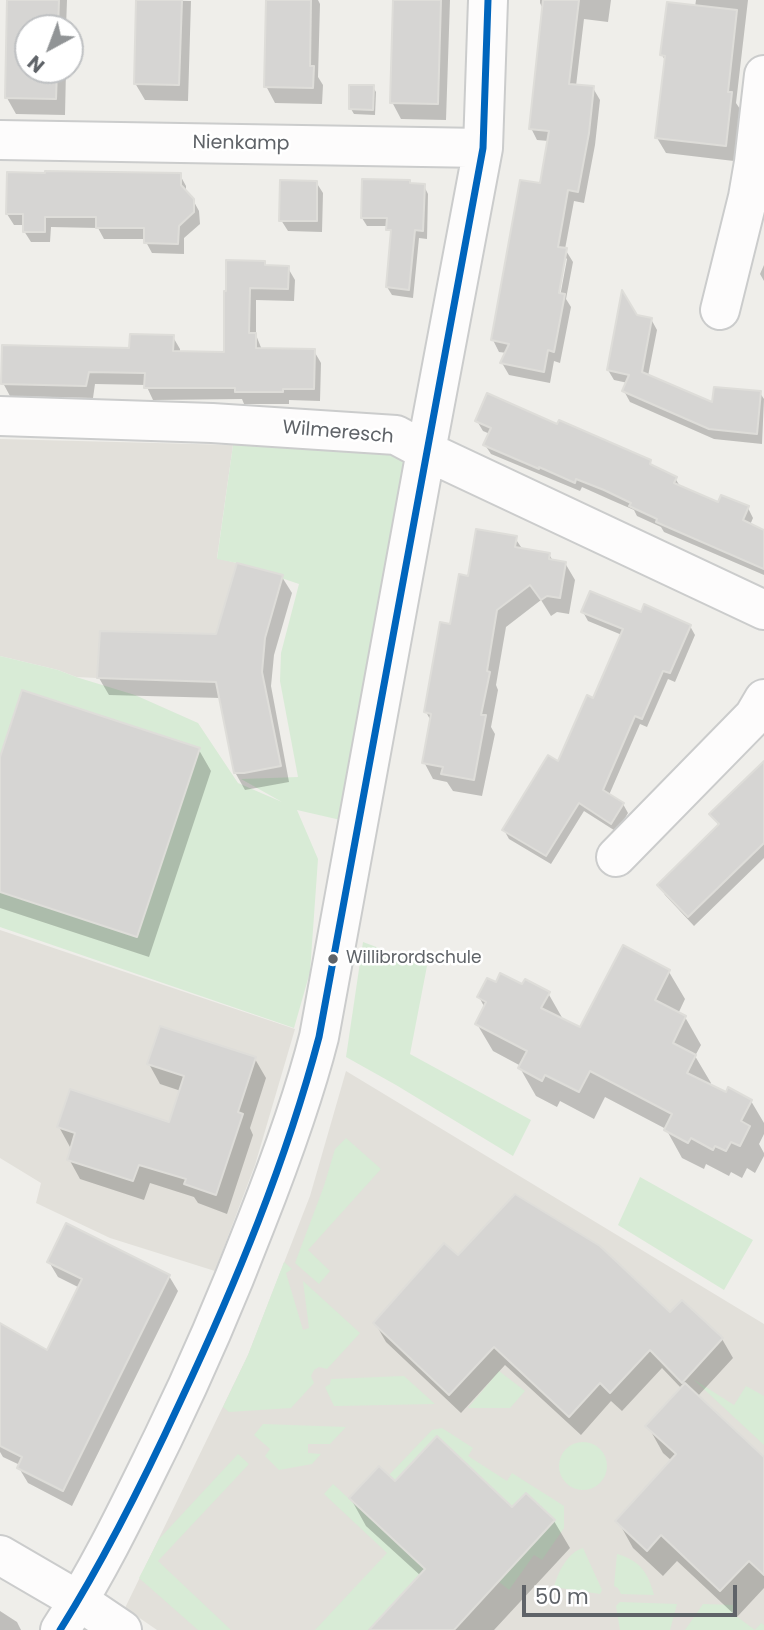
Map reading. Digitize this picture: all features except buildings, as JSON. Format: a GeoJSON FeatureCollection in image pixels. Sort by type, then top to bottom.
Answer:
{"type":"FeatureCollection","features":[{"type":"Feature","properties":{"kind":"street"},"geometry":{"type":"LineString","coordinates":[[70,1616],[103,1558],[206,1345],[276,1173],[312,1067],[334,960],[482,148],[488,0]]}},
{"type":"Feature","properties":{"kind":"street"},"geometry":{"type":"LineString","coordinates":[[720,310],[748,197],[759,164],[764,75]]}},
{"type":"Feature","properties":{"kind":"street","name":"Nienkamp"},"geometry":{"type":"LineString","coordinates":[[0,139],[482,148]]}},
{"type":"Feature","properties":{"kind":"street","name":"Wilmeresch"},"geometry":{"type":"LineString","coordinates":[[0,416],[212,423],[396,435],[764,610]]}},
{"type":"Feature","properties":{"kind":"street"},"geometry":{"type":"LineString","coordinates":[[616,857],[754,716],[764,699]]}},
{"type":"Feature","properties":{"kind":"street"},"geometry":{"type":"LineString","coordinates":[[0,1555],[70,1616],[122,1630]]}},
{"type":"Feature","properties":{"kind":"shaded area"},"geometry":{"type":"Polygon","coordinates":[[[0,439],[233,445],[217,558],[237,563],[216,634],[100,631],[97,678],[76,677],[0,656],[0,439]]]}},
{"type":"Feature","properties":{"kind":"shaded area"},"geometry":{"type":"Polygon","coordinates":[[[0,930],[295,1029],[255,1165],[215,1271],[110,1238],[36,1203],[41,1183],[0,1158],[0,930]]]}},
{"type":"Feature","properties":{"kind":"shaded area"},"geometry":{"type":"Polygon","coordinates":[[[346,1071],[764,1324],[764,1630],[157,1630],[125,1608],[248,1355],[310,1196],[346,1071]]]}},
{"type":"Feature","properties":{"kind":"green space"},"geometry":{"type":"Polygon","coordinates":[[[233,445],[405,454],[345,821],[297,810],[318,859],[310,972],[294,1028],[0,927],[0,656],[58,670],[135,695],[198,723],[238,783],[282,802],[241,779],[298,777],[280,681],[281,653],[299,584],[217,559],[233,445]]]}},
{"type":"Feature","properties":{"kind":"green space"},"geometry":{"type":"Polygon","coordinates":[[[363,942],[427,966],[410,1054],[531,1120],[513,1156],[346,1057],[363,942]]]}},
{"type":"Feature","properties":{"kind":"green space"},"geometry":{"type":"Polygon","coordinates":[[[346,1138],[381,1169],[308,1250],[330,1271],[319,1284],[295,1263],[335,1149],[346,1138]]]}},
{"type":"Feature","properties":{"kind":"green space"},"geometry":{"type":"Polygon","coordinates":[[[640,1177],[753,1240],[724,1290],[618,1225],[640,1177]]]}},
{"type":"Feature","properties":{"kind":"green space"},"geometry":{"type":"Polygon","coordinates":[[[284,1262],[292,1269],[286,1273],[303,1330],[309,1328],[303,1281],[360,1333],[327,1369],[319,1367],[314,1370],[311,1376],[314,1383],[291,1408],[229,1412],[223,1407],[248,1355],[284,1262]]]}},
{"type":"Feature","properties":{"kind":"green space"},"geometry":{"type":"Polygon","coordinates":[[[499,1371],[525,1391],[510,1408],[468,1408],[499,1371]]]}},
{"type":"Feature","properties":{"kind":"green space"},"geometry":{"type":"Polygon","coordinates":[[[404,1376],[435,1404],[334,1406],[325,1387],[330,1384],[331,1379],[404,1376]]]}},
{"type":"Feature","properties":{"kind":"green space"},"geometry":{"type":"Polygon","coordinates":[[[693,1379],[734,1405],[746,1386],[764,1396],[764,1445],[693,1379]]]}},
{"type":"Feature","properties":{"kind":"green space"},"geometry":{"type":"Polygon","coordinates":[[[263,1424],[346,1427],[330,1444],[308,1444],[308,1453],[321,1454],[312,1464],[279,1470],[265,1456],[270,1449],[254,1435],[263,1424]]]}},
{"type":"Feature","properties":{"kind":"green space"},"geometry":{"type":"Polygon","coordinates":[[[442,1428],[473,1448],[468,1456],[507,1481],[512,1473],[564,1506],[564,1528],[542,1560],[534,1555],[509,1590],[499,1582],[555,1520],[526,1493],[512,1507],[437,1436],[395,1481],[389,1475],[432,1430],[442,1428]]]}},
{"type":"Feature","properties":{"kind":"green space"},"geometry":{"type":"Polygon","coordinates":[[[583,1442],[600,1449],[607,1466],[600,1483],[583,1490],[566,1483],[559,1466],[566,1449],[583,1442]]]}},
{"type":"Feature","properties":{"kind":"green space"},"geometry":{"type":"Polygon","coordinates":[[[238,1454],[249,1464],[158,1561],[231,1630],[198,1630],[139,1578],[159,1539],[238,1454]]]}},
{"type":"Feature","properties":{"kind":"green space"},"geometry":{"type":"Polygon","coordinates":[[[333,1484],[425,1569],[369,1630],[315,1630],[387,1553],[324,1494],[333,1484]]]}},
{"type":"Feature","properties":{"kind":"green space"},"geometry":{"type":"Polygon","coordinates":[[[583,1548],[602,1590],[600,1594],[554,1587],[564,1563],[583,1548]]]}},
{"type":"Feature","properties":{"kind":"green space"},"geometry":{"type":"Polygon","coordinates":[[[617,1554],[638,1564],[649,1580],[654,1595],[621,1594],[614,1586],[617,1554]]]}},
{"type":"Feature","properties":{"kind":"green space"},"geometry":{"type":"Polygon","coordinates":[[[620,1602],[677,1604],[670,1630],[620,1630],[616,1606],[620,1602]]]}},
{"type":"Feature","properties":{"kind":"green space"},"geometry":{"type":"Polygon","coordinates":[[[703,1604],[737,1606],[732,1613],[755,1630],[685,1630],[703,1604]]]}},
{"type":"Feature","properties":{"kind":"green space"},"geometry":{"type":"Polygon","coordinates":[[[761,1623],[764,1625],[764,1630],[755,1630],[761,1623]]]}},
{"type":"Feature","properties":{"kind":"transit line"},"geometry":{"type":"LineString","coordinates":[[60,1630],[139,1488],[221,1312],[275,1176],[319,1037],[483,148],[488,0]]}},
{"type":"Feature","properties":{"kind":"place","name":"Willibrordschule"},"geometry":{"type":"Point","coordinates":[333,959]}}]}
